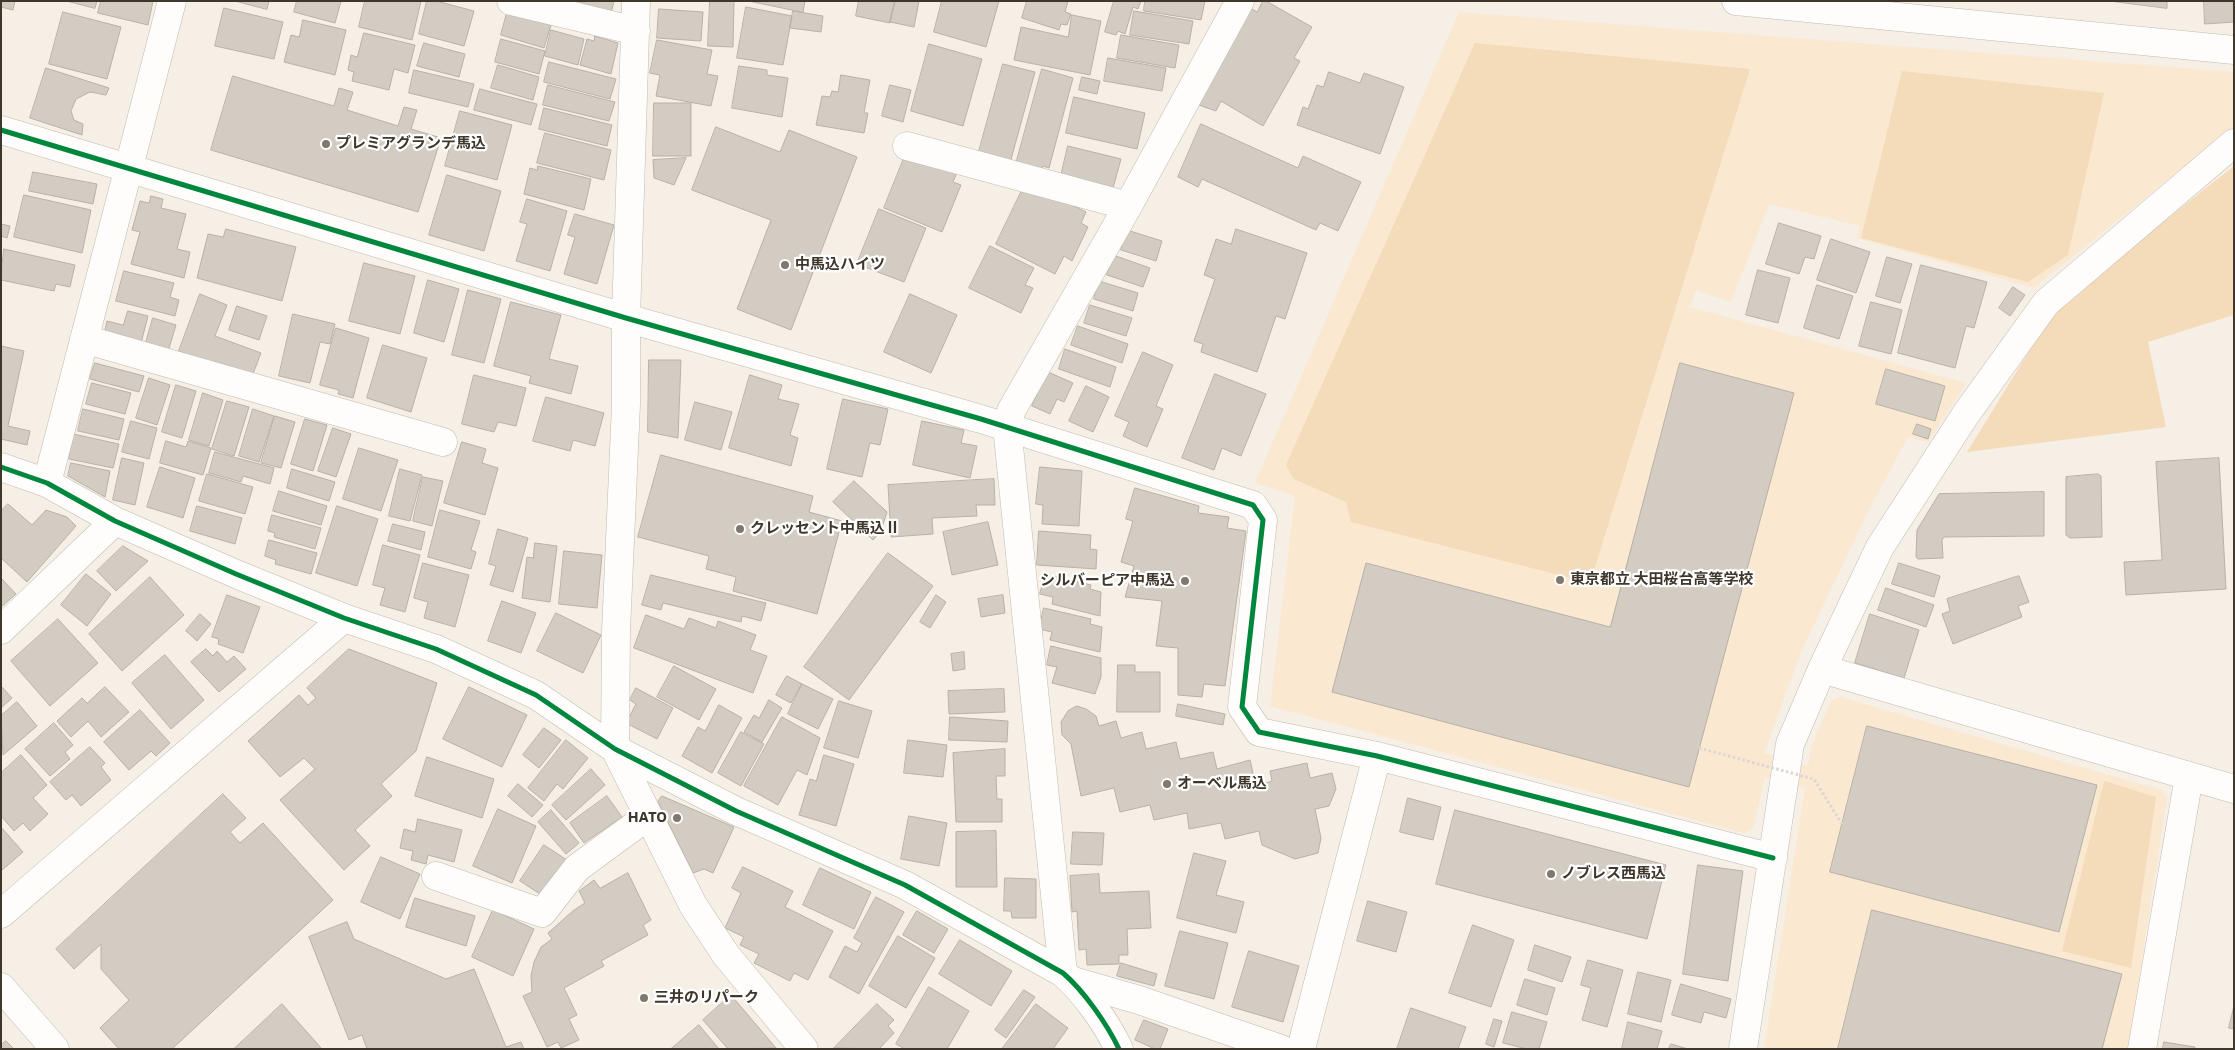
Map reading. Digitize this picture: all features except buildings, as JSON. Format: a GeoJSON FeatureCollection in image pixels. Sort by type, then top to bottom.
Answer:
{"type":"FeatureCollection","features":[{"type":"Feature","properties":{"kind":"street"},"geometry":{"type":"LineString","coordinates":[[47,483],[172,1]]}},
{"type":"Feature","properties":{"kind":"street"},"geometry":{"type":"LineString","coordinates":[[511,1],[636,31]]}},
{"type":"Feature","properties":{"kind":"street"},"geometry":{"type":"LineString","coordinates":[[636,1],[626,318],[626,404],[616,631],[615,749],[693,905],[726,955],[804,1049]]}},
{"type":"Feature","properties":{"kind":"street"},"geometry":{"type":"LineString","coordinates":[[1118,1049],[1112,1035],[1068,977],[1007,427],[1011,412],[1128,206],[1240,1]]}},
{"type":"Feature","properties":{"kind":"street"},"geometry":{"type":"LineString","coordinates":[[1748,2],[2234,50]]}},
{"type":"Feature","properties":{"kind":"street"},"geometry":{"type":"LineString","coordinates":[[1,130],[626,318],[1007,427],[1253,506],[1263,520],[1242,707],[1259,732],[1377,756],[1773,858]]}},
{"type":"Feature","properties":{"kind":"street"},"geometry":{"type":"LineString","coordinates":[[1744,1049],[1790,744],[1822,669],[1880,547],[1966,414],[2046,302],[2234,143]]}},
{"type":"Feature","properties":{"kind":"street"},"geometry":{"type":"LineString","coordinates":[[907,146],[1128,206]]}},
{"type":"Feature","properties":{"kind":"street"},"geometry":{"type":"LineString","coordinates":[[84,339],[443,442]]}},
{"type":"Feature","properties":{"kind":"street"},"geometry":{"type":"LineString","coordinates":[[1,468],[47,483],[115,521],[236,574],[344,618],[436,649],[536,696],[615,749],[736,810],[905,885],[1068,977],[1281,1049]]}},
{"type":"Feature","properties":{"kind":"street"},"geometry":{"type":"LineString","coordinates":[[1,630],[115,521]]}},
{"type":"Feature","properties":{"kind":"street"},"geometry":{"type":"LineString","coordinates":[[1,914],[344,618]]}},
{"type":"Feature","properties":{"kind":"street"},"geometry":{"type":"LineString","coordinates":[[1822,669],[2234,790]]}},
{"type":"Feature","properties":{"kind":"street"},"geometry":{"type":"LineString","coordinates":[[1301,1049],[1377,756]]}},
{"type":"Feature","properties":{"kind":"street"},"geometry":{"type":"LineString","coordinates":[[2142,1049],[2190,777]]}},
{"type":"Feature","properties":{"kind":"street"},"geometry":{"type":"LineString","coordinates":[[436,876],[542,913],[577,868],[648,816]]}},
{"type":"Feature","properties":{"kind":"street"},"geometry":{"type":"LineString","coordinates":[[1,987],[55,1049]]}},
{"type":"Feature","properties":{"kind":"path"},"geometry":{"type":"LineString","coordinates":[[1699,748],[1814,779],[1842,824]]}},
{"type":"Feature","properties":{"kind":"shaded area","name":"東京都立 大田桜台高等学校"},"geometry":{"type":"Polygon","coordinates":[[[1459,12],[2234,72],[2234,126],[2034,288],[1857,238],[1860,226],[1769,204],[1731,302],[1696,290],[1690,307],[1966,383],[1928,442],[1908,437],[1870,508],[1801,652],[1764,753],[1808,766],[1812,744],[1831,701],[1840,697],[2161,790],[2167,798],[2128,1049],[1764,1049],[1805,788],[1765,777],[1753,828],[1744,833],[1270,706],[1295,496],[1255,483],[1459,12]]]}},
{"type":"Feature","properties":{"kind":"shaded area"},"geometry":{"type":"Polygon","coordinates":[[[1475,43],[1750,69],[1590,583],[1351,522],[1346,502],[1294,479],[1286,465],[1475,43]]]}},
{"type":"Feature","properties":{"kind":"shaded area"},"geometry":{"type":"Polygon","coordinates":[[[1902,71],[2104,93],[2068,255],[2028,282],[1861,238],[1902,71]]]}},
{"type":"Feature","properties":{"kind":"shaded area"},"geometry":{"type":"Polygon","coordinates":[[[2234,166],[2234,315],[2148,342],[2166,427],[1967,452],[2057,306],[2234,166]]]}},
{"type":"Feature","properties":{"kind":"shaded area"},"geometry":{"type":"Polygon","coordinates":[[[2104,781],[2156,797],[2131,968],[2062,951],[2104,781]]]}},
{"type":"Feature","properties":{"kind":"cycle path"},"geometry":{"type":"LineString","coordinates":[[1,130],[626,318],[981,419],[1253,505],[1263,520],[1242,707],[1259,732],[1377,756],[1773,858]]}},
{"type":"Feature","properties":{"kind":"cycle path"},"geometry":{"type":"LineString","coordinates":[[1,467],[47,483],[115,521],[236,574],[344,618],[436,649],[536,695],[615,749],[736,811],[905,885],[1063,973],[1094,1008],[1119,1049]]}},
{"type":"Feature","properties":{"kind":"place","name":"プレミアグランデ馬込"},"geometry":{"type":"Point","coordinates":[326,144]}},
{"type":"Feature","properties":{"kind":"place","name":"中馬込ハイツ"},"geometry":{"type":"Point","coordinates":[785,265]}},
{"type":"Feature","properties":{"kind":"place","name":"クレッセント中馬込Ⅱ"},"geometry":{"type":"Point","coordinates":[740,529]}},
{"type":"Feature","properties":{"kind":"place","name":"東京都立 大田桜台高等学校"},"geometry":{"type":"Point","coordinates":[1560,580]}},
{"type":"Feature","properties":{"kind":"place","name":"シルバーピア中馬込"},"geometry":{"type":"Point","coordinates":[1185,581]}},
{"type":"Feature","properties":{"kind":"place","name":"オーベル馬込"},"geometry":{"type":"Point","coordinates":[1167,784]}},
{"type":"Feature","properties":{"kind":"place","name":"HATO"},"geometry":{"type":"Point","coordinates":[677,818]}},
{"type":"Feature","properties":{"kind":"place","name":"ノブレス西馬込"},"geometry":{"type":"Point","coordinates":[1551,874]}},
{"type":"Feature","properties":{"kind":"place","name":"三井のリパーク"},"geometry":{"type":"Point","coordinates":[644,998]}}]}
